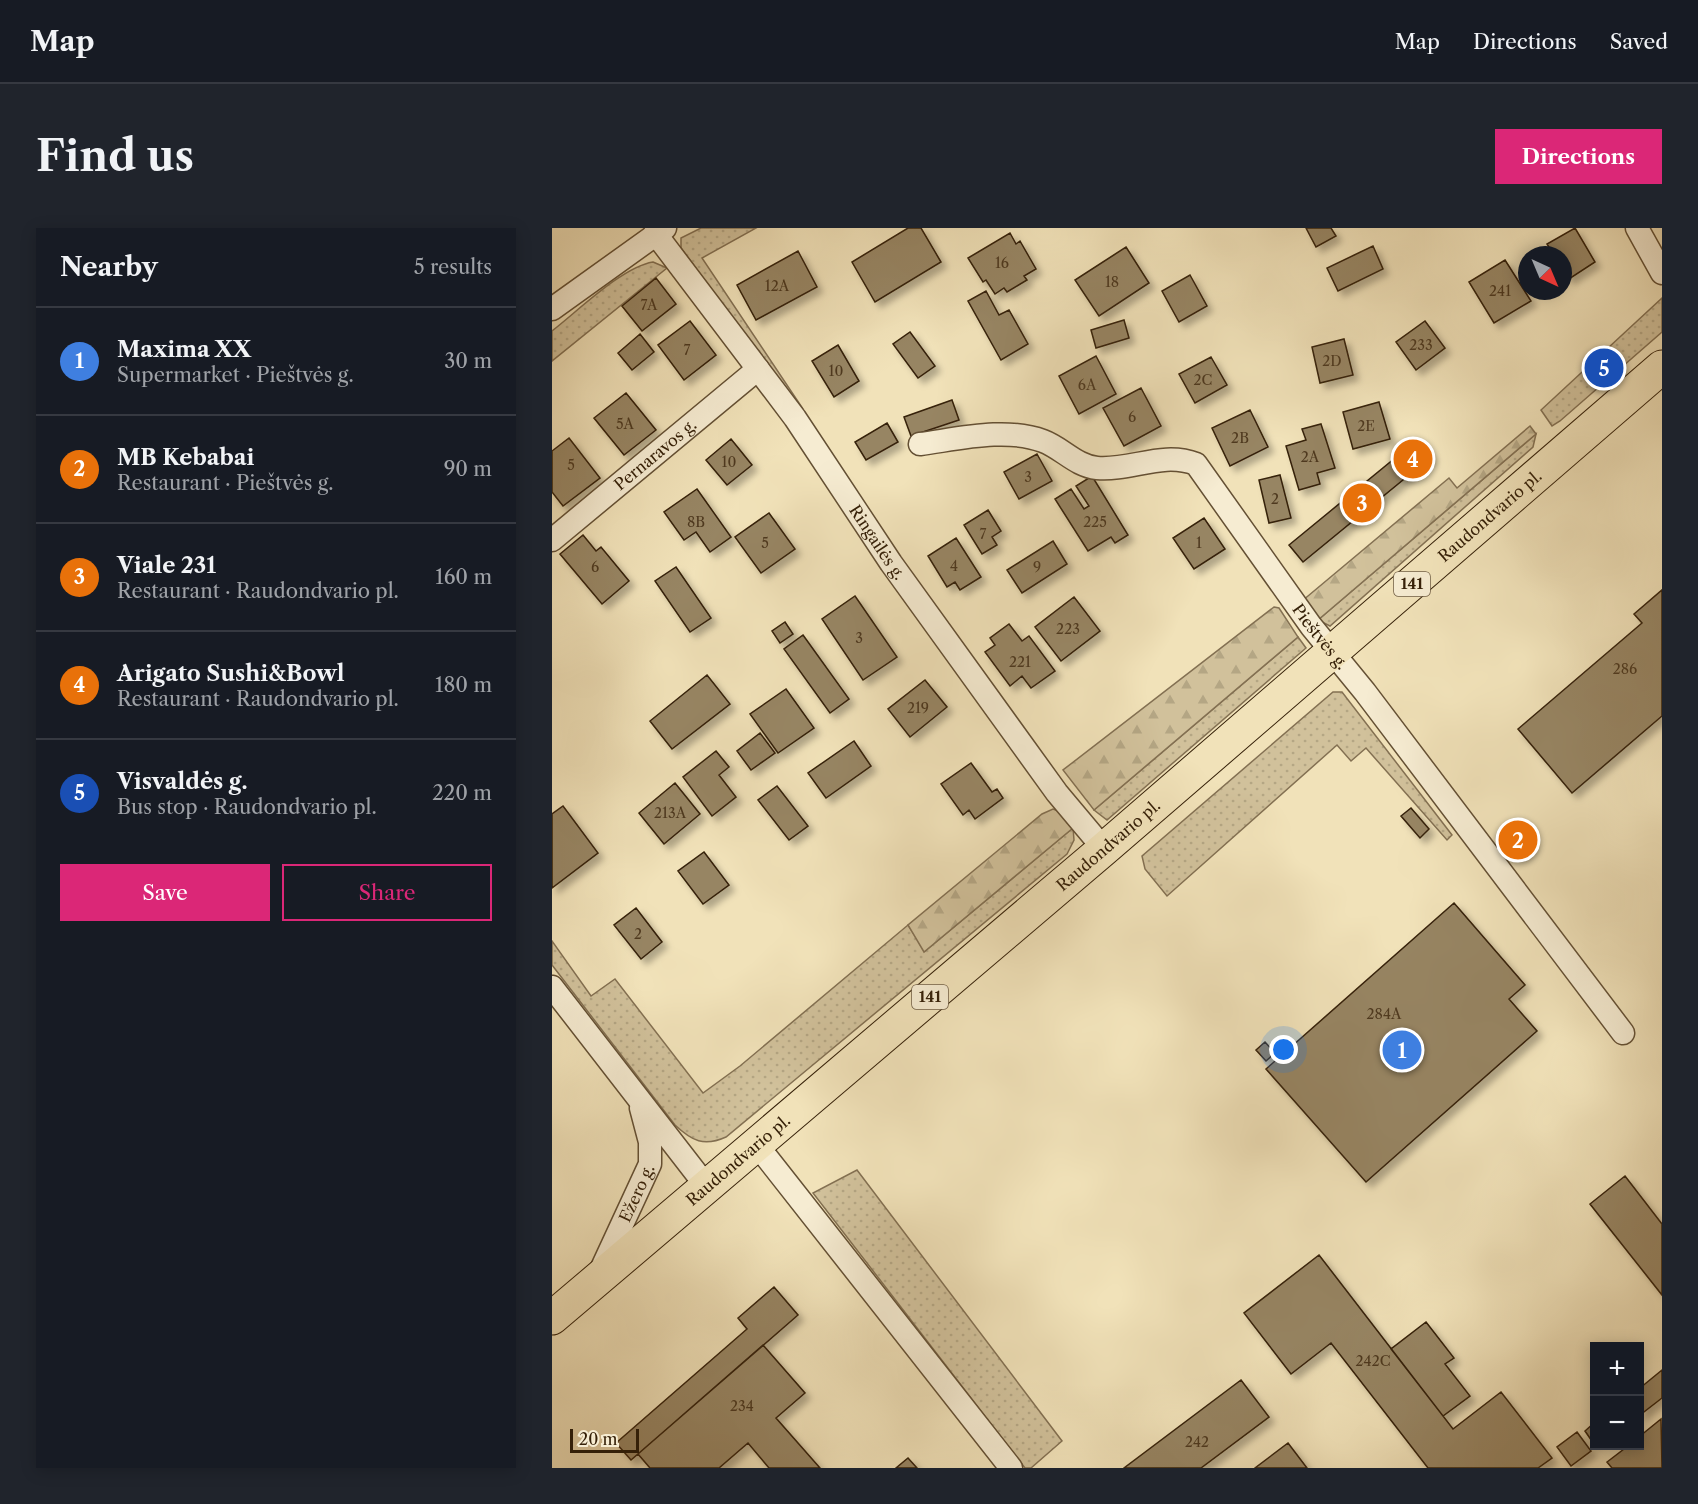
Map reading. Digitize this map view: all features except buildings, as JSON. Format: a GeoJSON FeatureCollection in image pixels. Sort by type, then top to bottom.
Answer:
{"type":"FeatureCollection","features":[{"type":"Feature","properties":{"kind":"main road","name":"Raudondvario pl."},"geometry":{"type":"LineString","coordinates":[[552,1318],[1104,849],[1662,368]]}},
{"type":"Feature","properties":{"kind":"street"},"geometry":{"type":"LineString","coordinates":[[1637,228],[1662,273]]}},
{"type":"Feature","properties":{"kind":"street"},"geometry":{"type":"LineString","coordinates":[[552,309],[660,231]]}},
{"type":"Feature","properties":{"kind":"street","name":"Ringailės g."},"geometry":{"type":"LineString","coordinates":[[660,231],[795,418],[912,591],[1057,793],[1104,849]]}},
{"type":"Feature","properties":{"kind":"street","name":"Pernaravos g."},"geometry":{"type":"LineString","coordinates":[[552,540],[758,369]]}},
{"type":"Feature","properties":{"kind":"street","name":"Pieštvės g."},"geometry":{"type":"LineString","coordinates":[[920,444],[981,436],[1018,437],[1043,441],[1084,465],[1098,468],[1168,458],[1182,459],[1196,464],[1332,653],[1623,1033]]}},
{"type":"Feature","properties":{"kind":"street","name":"Ežero g."},"geometry":{"type":"LineString","coordinates":[[552,987],[707,1187]]}},
{"type":"Feature","properties":{"kind":"street","name":"Ežero g."},"geometry":{"type":"LineString","coordinates":[[596,1281],[651,1164],[650,1142],[639,1101]]}},
{"type":"Feature","properties":{"kind":"street"},"geometry":{"type":"LineString","coordinates":[[757,1145],[1011,1468]]}},
{"type":"Feature","properties":{"kind":"green space"},"geometry":{"type":"Polygon","coordinates":[[[701,228],[756,228],[702,258],[803,409],[796,405],[681,248],[681,238],[701,228]]]}},
{"type":"Feature","properties":{"kind":"green space"},"geometry":{"type":"Polygon","coordinates":[[[653,262],[667,268],[552,361],[552,331],[614,281],[628,272],[653,262]]]}},
{"type":"Feature","properties":{"kind":"green space"},"geometry":{"type":"Polygon","coordinates":[[[1662,298],[1662,332],[1552,426],[1541,410],[1662,298]]]}},
{"type":"Feature","properties":{"kind":"green space"},"geometry":{"type":"Polygon","coordinates":[[[1530,426],[1536,434],[1318,620],[1302,601],[1449,478],[1457,488],[1530,426]]]}},
{"type":"Feature","properties":{"kind":"green space"},"geometry":{"type":"Polygon","coordinates":[[[1536,434],[1533,447],[1330,626],[1318,620],[1536,434]]]}},
{"type":"Feature","properties":{"kind":"green space"},"geometry":{"type":"Polygon","coordinates":[[[1274,607],[1279,608],[1298,637],[1094,810],[1063,770],[1274,607]]]}},
{"type":"Feature","properties":{"kind":"green space"},"geometry":{"type":"Polygon","coordinates":[[[1298,637],[1306,648],[1107,820],[1094,810],[1298,637]]]}},
{"type":"Feature","properties":{"kind":"green space"},"geometry":{"type":"Polygon","coordinates":[[[1333,692],[1342,692],[1452,835],[1447,840],[1366,748],[1351,761],[1337,745],[1167,896],[1145,869],[1142,856],[1333,692]]]}},
{"type":"Feature","properties":{"kind":"green space"},"geometry":{"type":"Polygon","coordinates":[[[1053,809],[1061,812],[1073,828],[924,952],[908,925],[1042,814],[1053,809]]]}},
{"type":"Feature","properties":{"kind":"green space"},"geometry":{"type":"Polygon","coordinates":[[[1073,828],[1074,840],[1067,854],[726,1137],[711,1142],[699,1141],[675,1125],[552,965],[552,941],[591,996],[615,979],[703,1093],[740,1066],[908,925],[925,951],[1073,828]]]}},
{"type":"Feature","properties":{"kind":"green space"},"geometry":{"type":"Polygon","coordinates":[[[857,1170],[1062,1441],[1031,1468],[1025,1468],[813,1193],[857,1170]]]}},
{"type":"Feature","properties":{"kind":"place","name":"Visvaldės g."},"geometry":{"type":"Point","coordinates":[1604,368]}},
{"type":"Feature","properties":{"kind":"place","name":"Arigato Sushi&Bowl"},"geometry":{"type":"Point","coordinates":[1413,459]}},
{"type":"Feature","properties":{"kind":"place","name":"Viale 231"},"geometry":{"type":"Point","coordinates":[1362,503]}},
{"type":"Feature","properties":{"kind":"place","name":"MB Kebabai"},"geometry":{"type":"Point","coordinates":[1518,840]}},
{"type":"Feature","properties":{"kind":"place","name":"Maxima XX"},"geometry":{"type":"Point","coordinates":[1402,1050]}}]}
